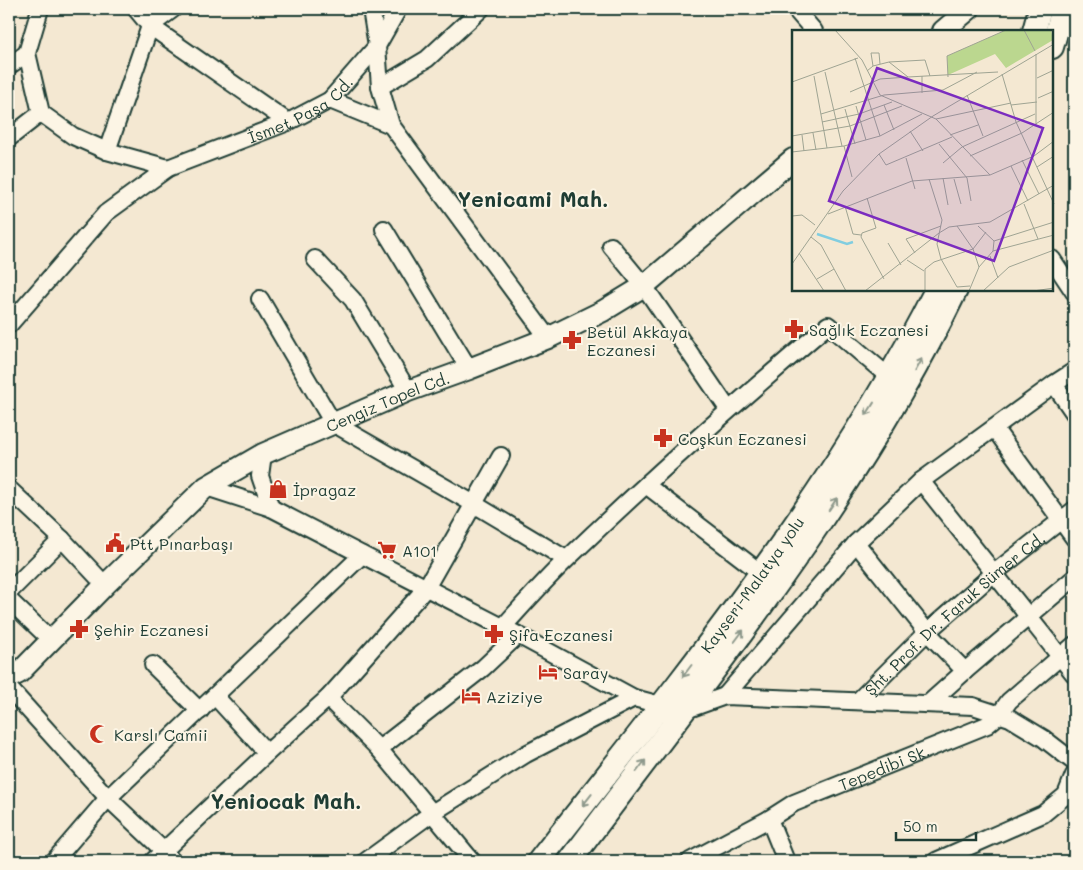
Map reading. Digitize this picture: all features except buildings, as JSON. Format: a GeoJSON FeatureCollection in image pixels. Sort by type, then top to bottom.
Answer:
{"type":"FeatureCollection","features":[{"type":"Feature","properties":{"kind":"highway"},"geometry":{"type":"LineString","coordinates":[[1034,30],[1040,9]]}},
{"type":"Feature","properties":{"kind":"highway"},"geometry":{"type":"LineString","coordinates":[[1053,44],[1063,9]]}},
{"type":"Feature","properties":{"kind":"highway","name":"Kayseri-Malatya yolu"},"geometry":{"type":"LineString","coordinates":[[539,861],[661,706],[761,573],[828,478],[889,377],[935,291]]}},
{"type":"Feature","properties":{"kind":"highway","name":"Kayseri-Malatya yolu"},"geometry":{"type":"LineString","coordinates":[[570,861],[778,585],[841,492],[905,388],[955,291]]}},
{"type":"Feature","properties":{"kind":"main road"},"geometry":{"type":"LineString","coordinates":[[944,30],[969,9]]}},
{"type":"Feature","properties":{"kind":"main road","name":"Cengiz Topel Cd."},"geometry":{"type":"LineString","coordinates":[[9,678],[19,672],[206,487],[263,454],[408,391],[548,338],[603,310],[644,286],[792,160]]}},
{"type":"Feature","properties":{"kind":"street"},"geometry":{"type":"LineString","coordinates":[[136,9],[150,26],[288,122]]}},
{"type":"Feature","properties":{"kind":"street"},"geometry":{"type":"LineString","coordinates":[[107,151],[150,26],[173,9]]}},
{"type":"Feature","properties":{"kind":"street"},"geometry":{"type":"LineString","coordinates":[[371,9],[377,46],[380,87],[390,125],[548,338]]}},
{"type":"Feature","properties":{"kind":"street","name":"İsmet Paşa Cd."},"geometry":{"type":"LineString","coordinates":[[9,325],[106,213],[168,168],[288,122],[330,100],[377,46],[398,9]]}},
{"type":"Feature","properties":{"kind":"street"},"geometry":{"type":"LineString","coordinates":[[380,87],[427,59],[481,9]]}},
{"type":"Feature","properties":{"kind":"street"},"geometry":{"type":"LineString","coordinates":[[796,9],[813,30]]}},
{"type":"Feature","properties":{"kind":"street"},"geometry":{"type":"LineString","coordinates":[[36,11],[27,53],[41,113],[73,136],[107,151],[168,168]]}},
{"type":"Feature","properties":{"kind":"street"},"geometry":{"type":"LineString","coordinates":[[9,66],[27,53]]}},
{"type":"Feature","properties":{"kind":"street"},"geometry":{"type":"LineString","coordinates":[[330,100],[390,125]]}},
{"type":"Feature","properties":{"kind":"street"},"geometry":{"type":"LineString","coordinates":[[9,138],[41,113]]}},
{"type":"Feature","properties":{"kind":"street"},"geometry":{"type":"LineString","coordinates":[[384,229],[469,369]]}},
{"type":"Feature","properties":{"kind":"street"},"geometry":{"type":"LineString","coordinates":[[611,246],[644,286],[728,409]]}},
{"type":"Feature","properties":{"kind":"street"},"geometry":{"type":"LineString","coordinates":[[315,259],[353,300],[408,391]]}},
{"type":"Feature","properties":{"kind":"street"},"geometry":{"type":"LineString","coordinates":[[1053,260],[1074,292]]}},
{"type":"Feature","properties":{"kind":"street"},"geometry":{"type":"LineString","coordinates":[[260,299],[333,423],[566,559]]}},
{"type":"Feature","properties":{"kind":"street"},"geometry":{"type":"LineString","coordinates":[[503,627],[566,559],[728,409],[828,324],[889,377]]}},
{"type":"Feature","properties":{"kind":"street"},"geometry":{"type":"LineString","coordinates":[[725,696],[856,544],[921,481],[1074,371]]}},
{"type":"Feature","properties":{"kind":"street"},"geometry":{"type":"LineString","coordinates":[[1054,384],[1074,412]]}},
{"type":"Feature","properties":{"kind":"street"},"geometry":{"type":"LineString","coordinates":[[994,428],[1068,515],[1074,538]]}},
{"type":"Feature","properties":{"kind":"street"},"geometry":{"type":"LineString","coordinates":[[263,454],[260,476],[271,508]]}},
{"type":"Feature","properties":{"kind":"street"},"geometry":{"type":"LineString","coordinates":[[9,688],[163,858],[267,753],[328,698],[426,588],[501,456]]}},
{"type":"Feature","properties":{"kind":"street"},"geometry":{"type":"LineString","coordinates":[[921,481],[1074,674]]}},
{"type":"Feature","properties":{"kind":"street"},"geometry":{"type":"LineString","coordinates":[[646,485],[761,573]]}},
{"type":"Feature","properties":{"kind":"street"},"geometry":{"type":"LineString","coordinates":[[206,487],[271,508],[503,627],[634,698],[683,710],[725,696],[973,706],[1010,718],[1042,738],[1074,762]]}},
{"type":"Feature","properties":{"kind":"street"},"geometry":{"type":"LineString","coordinates":[[9,489],[62,539],[105,585]]}},
{"type":"Feature","properties":{"kind":"street","name":"Şht. Prof. Dr. Faruk Sümer Cd."},"geometry":{"type":"LineString","coordinates":[[859,700],[927,632],[993,574],[1068,515]]}},
{"type":"Feature","properties":{"kind":"street"},"geometry":{"type":"LineString","coordinates":[[9,592],[62,539]]}},
{"type":"Feature","properties":{"kind":"street"},"geometry":{"type":"LineString","coordinates":[[856,544],[927,632],[965,670]]}},
{"type":"Feature","properties":{"kind":"street"},"geometry":{"type":"LineString","coordinates":[[54,861],[108,798],[362,555]]}},
{"type":"Feature","properties":{"kind":"street"},"geometry":{"type":"LineString","coordinates":[[928,704],[965,670],[1074,578]]}},
{"type":"Feature","properties":{"kind":"street"},"geometry":{"type":"LineString","coordinates":[[9,600],[52,640]]}},
{"type":"Feature","properties":{"kind":"street"},"geometry":{"type":"LineString","coordinates":[[380,749],[483,668],[518,635]]}},
{"type":"Feature","properties":{"kind":"street","name":"Tepedibi Sk."},"geometry":{"type":"LineString","coordinates":[[690,861],[769,819],[794,803],[987,725],[1000,715],[1009,701],[1074,646]]}},
{"type":"Feature","properties":{"kind":"street"},"geometry":{"type":"LineString","coordinates":[[153,665],[200,711]]}},
{"type":"Feature","properties":{"kind":"street"},"geometry":{"type":"LineString","coordinates":[[215,696],[267,753]]}},
{"type":"Feature","properties":{"kind":"street"},"geometry":{"type":"LineString","coordinates":[[328,698],[380,749],[472,861]]}},
{"type":"Feature","properties":{"kind":"street"},"geometry":{"type":"LineString","coordinates":[[366,861],[432,813],[526,754],[634,698]]}},
{"type":"Feature","properties":{"kind":"street"},"geometry":{"type":"LineString","coordinates":[[936,861],[1043,814],[1066,795],[1074,775]]}},
{"type":"Feature","properties":{"kind":"street"},"geometry":{"type":"LineString","coordinates":[[769,819],[786,861]]}},
{"type":"Feature","properties":{"kind":"place","name":"Sağlık Eczanesi"},"geometry":{"type":"Point","coordinates":[794,329]}},
{"type":"Feature","properties":{"kind":"place","name":"Betül Akkaya Eczanesi"},"geometry":{"type":"Point","coordinates":[572,340]}},
{"type":"Feature","properties":{"kind":"place","name":"Coşkun Eczanesi"},"geometry":{"type":"Point","coordinates":[663,438]}},
{"type":"Feature","properties":{"kind":"place","name":"İpragaz"},"geometry":{"type":"Point","coordinates":[278,489]}},
{"type":"Feature","properties":{"kind":"place","name":"Ptt Pınarbaşı"},"geometry":{"type":"Point","coordinates":[115,543]}},
{"type":"Feature","properties":{"kind":"place","name":"A101"},"geometry":{"type":"Point","coordinates":[387,550]}},
{"type":"Feature","properties":{"kind":"place","name":"Şehir Eczanesi"},"geometry":{"type":"Point","coordinates":[79,629]}},
{"type":"Feature","properties":{"kind":"place","name":"Şifa Eczanesi"},"geometry":{"type":"Point","coordinates":[494,634]}},
{"type":"Feature","properties":{"kind":"place","name":"Saray"},"geometry":{"type":"Point","coordinates":[548,672]}},
{"type":"Feature","properties":{"kind":"place","name":"Aziziye"},"geometry":{"type":"Point","coordinates":[471,696]}},
{"type":"Feature","properties":{"kind":"place","name":"Karslı Camii"},"geometry":{"type":"Point","coordinates":[99,734]}},
{"type":"Feature","properties":{"kind":"district","name":"Yenicami Mah."},"geometry":{"type":"Point","coordinates":[533,198]}},
{"type":"Feature","properties":{"kind":"district","name":"Yeniocak Mah."},"geometry":{"type":"Point","coordinates":[286,800]}}]}
